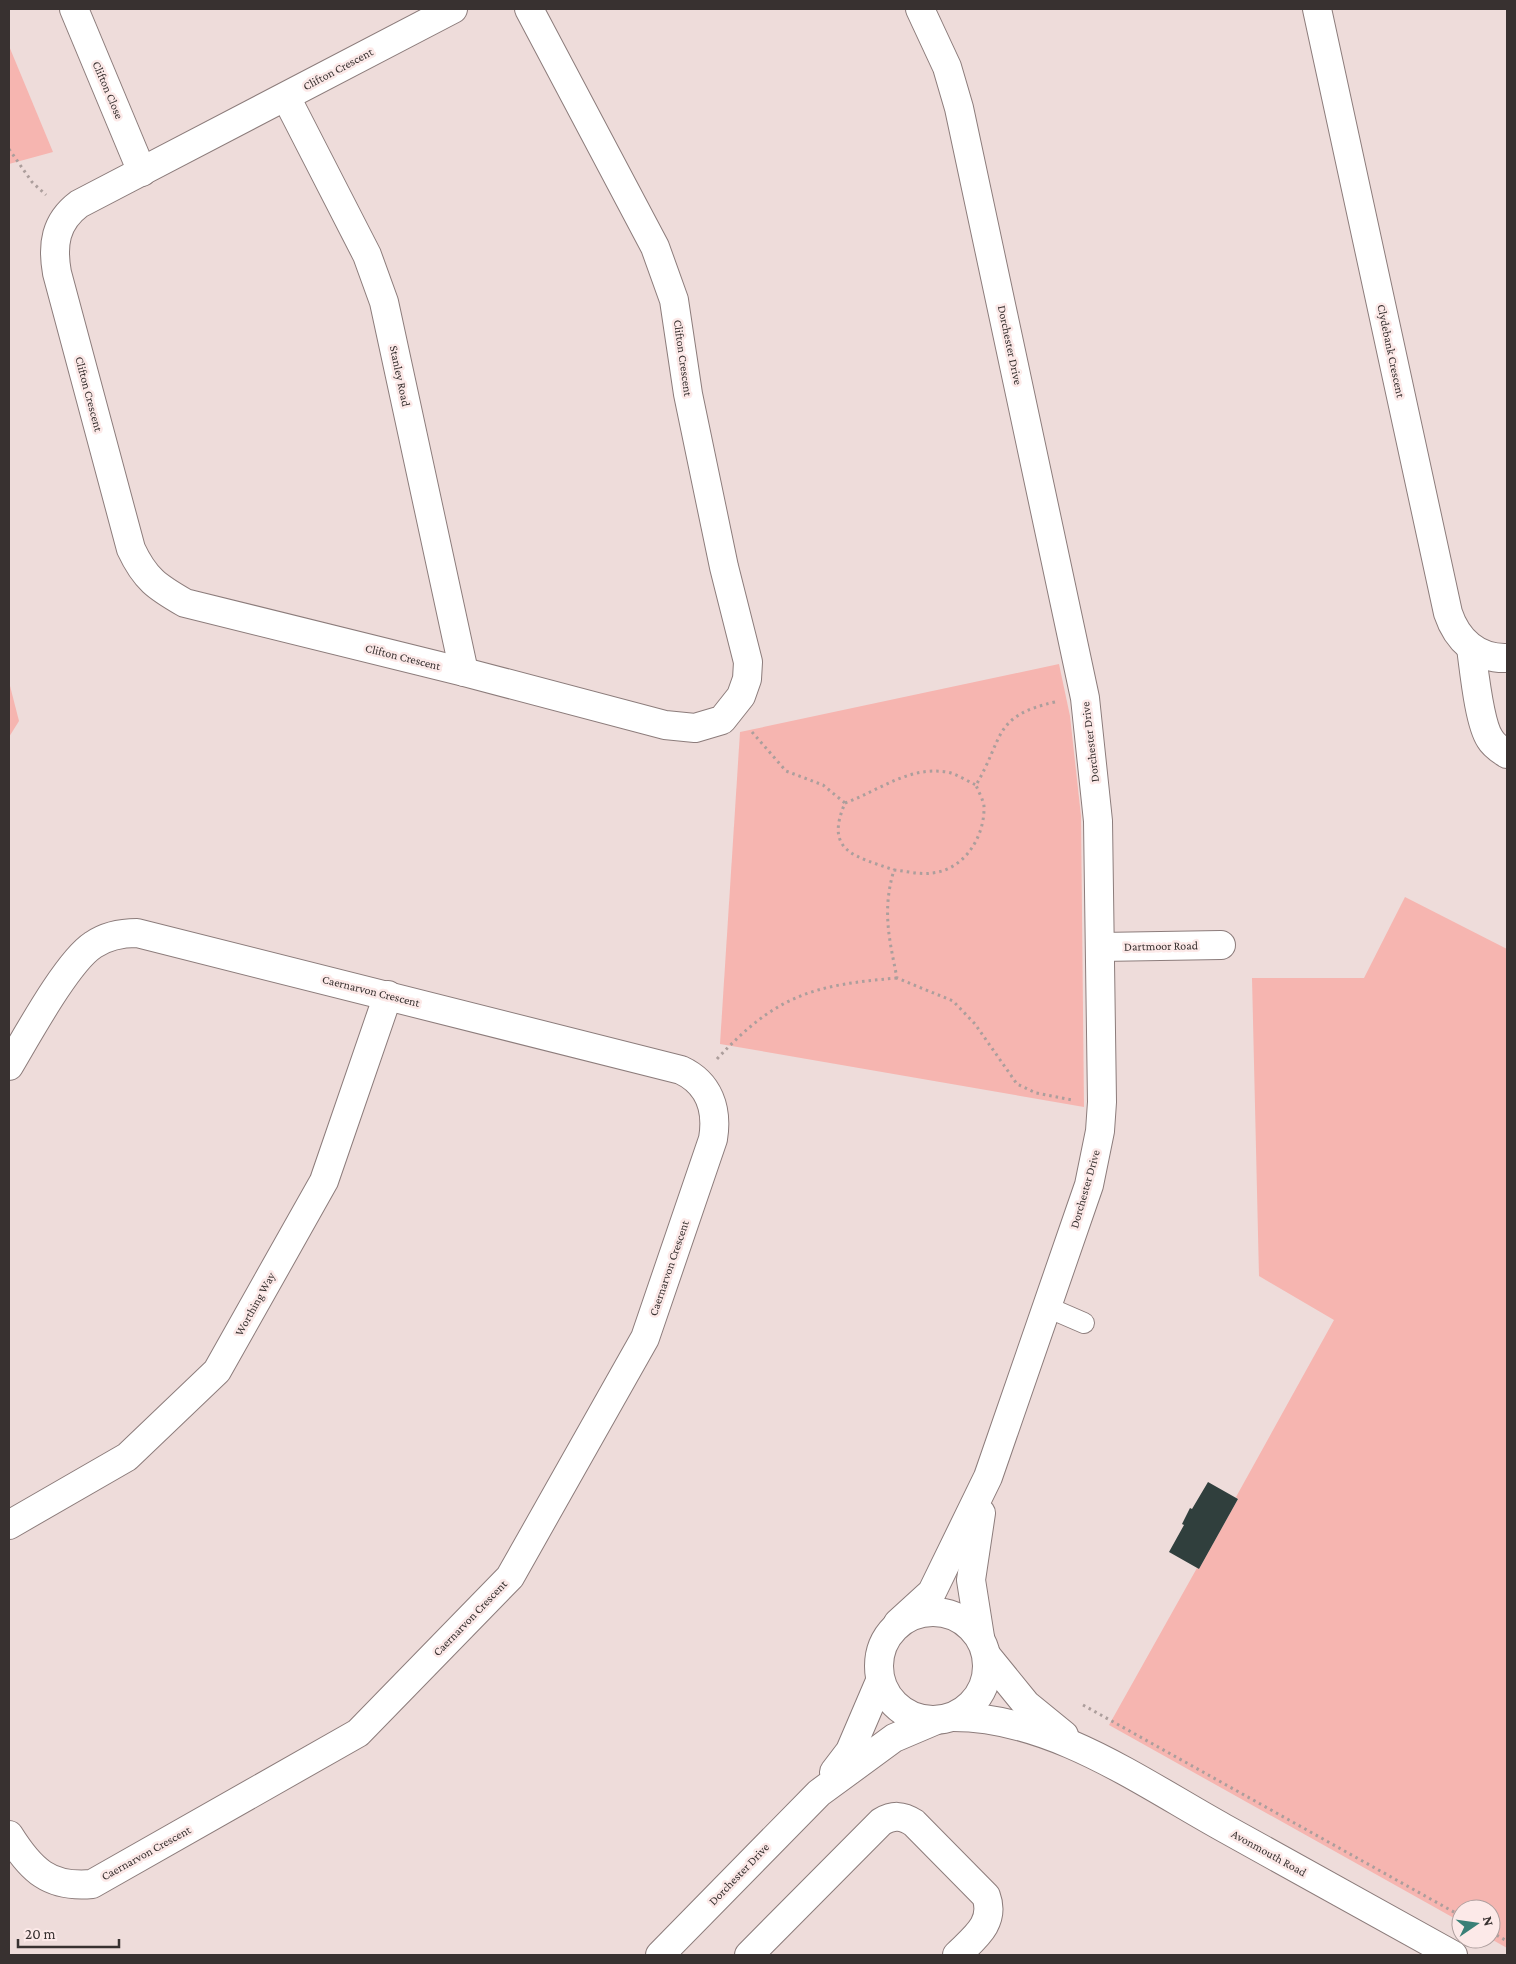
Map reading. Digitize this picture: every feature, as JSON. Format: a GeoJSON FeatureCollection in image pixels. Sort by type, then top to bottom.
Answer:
{"type":"FeatureCollection","features":[{"type":"Feature","properties":{"kind":"street","name":"Clifton Close"},"geometry":{"type":"LineString","coordinates":[[74,9],[142,172]]}},
{"type":"Feature","properties":{"kind":"street","name":"Clifton Crescent"},"geometry":{"type":"LineString","coordinates":[[453,9],[79,204],[67,214],[53,251],[57,273],[131,550],[140,569],[154,585],[185,603],[464,672],[665,725],[695,728],[722,720],[732,708],[741,696],[747,679],[748,662],[724,568],[688,394],[674,300],[655,246],[529,9]]}},
{"type":"Feature","properties":{"kind":"street","name":"Dorchester Drive"},"geometry":{"type":"LineString","coordinates":[[898,1623],[932,1592],[947,1565],[988,1477],[1089,1185],[1100,1131],[1102,1086],[1098,821],[1093,758],[1072,634],[959,108],[947,66],[920,9]]}},
{"type":"Feature","properties":{"kind":"street","name":"Clydebank Crescent"},"geometry":{"type":"LineString","coordinates":[[1317,9],[1448,613],[1460,638],[1471,648]]}},
{"type":"Feature","properties":{"kind":"street","name":"Stanley Road"},"geometry":{"type":"LineString","coordinates":[[286,97],[367,255],[384,302],[464,672]]}},
{"type":"Feature","properties":{"kind":"street"},"geometry":{"type":"LineString","coordinates":[[1471,648],[1487,656],[1507,658]]}},
{"type":"Feature","properties":{"kind":"street"},"geometry":{"type":"LineString","coordinates":[[1471,648],[1480,704],[1489,738],[1496,747],[1507,754]]}},
{"type":"Feature","properties":{"kind":"street","name":"Caernarvon Crescent"},"geometry":{"type":"LineString","coordinates":[[9,1066],[80,955],[92,945],[120,934],[137,932],[680,1070],[704,1087],[714,1109],[716,1124],[713,1139],[645,1338],[510,1577],[358,1733],[92,1884],[70,1885],[49,1880],[22,1856],[9,1836]]}},
{"type":"Feature","properties":{"kind":"street","name":"Dartmoor Road"},"geometry":{"type":"LineString","coordinates":[[1100,947],[1221,945]]}},
{"type":"Feature","properties":{"kind":"street","name":"Worthing Way"},"geometry":{"type":"LineString","coordinates":[[9,1525],[127,1457],[217,1371],[324,1180],[388,995]]}},
{"type":"Feature","properties":{"kind":"street","name":"Dorchester Drive"},"geometry":{"type":"LineString","coordinates":[[983,1647],[971,1580],[976,1540],[988,1477]]}},
{"type":"Feature","properties":{"kind":"street"},"geometry":{"type":"LineString","coordinates":[[942,1611],[964,1620],[983,1647],[986,1681],[974,1703],[944,1720],[910,1717],[891,1702],[880,1681],[878,1660],[884,1639],[898,1623],[919,1612],[942,1611]]}},
{"type":"Feature","properties":{"kind":"street","name":"Avonmouth Road"},"geometry":{"type":"LineString","coordinates":[[983,1647],[1026,1704],[1084,1750]]}},
{"type":"Feature","properties":{"kind":"street","name":"Dorchester Drive"},"geometry":{"type":"LineString","coordinates":[[660,1955],[819,1793],[850,1750],[880,1681]]}},
{"type":"Feature","properties":{"kind":"street","name":"Avonmouth Road"},"geometry":{"type":"LineString","coordinates":[[944,1720],[980,1718],[1004,1723],[1044,1734],[1084,1750],[1453,1955]]}},
{"type":"Feature","properties":{"kind":"street","name":"Dorchester Drive"},"geometry":{"type":"LineString","coordinates":[[819,1793],[894,1738],[944,1720]]}},
{"type":"Feature","properties":{"kind":"street"},"geometry":{"type":"LineString","coordinates":[[749,1955],[881,1822],[889,1817],[899,1816],[914,1823],[986,1896],[990,1904],[988,1920],[984,1927],[957,1955]]}},
{"type":"Feature","properties":{"kind":"lane"},"geometry":{"type":"LineString","coordinates":[[1047,1307],[1084,1323]]}},
{"type":"Feature","properties":{"kind":"path"},"geometry":{"type":"LineString","coordinates":[[9,149],[32,182],[67,214]]}},
{"type":"Feature","properties":{"kind":"path"},"geometry":{"type":"LineString","coordinates":[[976,784],[1001,731],[1014,718],[1031,707],[1063,700]]}},
{"type":"Feature","properties":{"kind":"path"},"geometry":{"type":"LineString","coordinates":[[732,708],[786,771],[823,785],[845,803]]}},
{"type":"Feature","properties":{"kind":"path"},"geometry":{"type":"LineString","coordinates":[[923,771],[949,772],[976,784],[984,805],[981,828],[972,850],[956,865],[932,874],[894,870],[860,858],[844,847],[837,834],[838,820],[845,803],[902,776],[923,771]]}},
{"type":"Feature","properties":{"kind":"path"},"geometry":{"type":"LineString","coordinates":[[894,870],[887,894],[887,914],[897,978]]}},
{"type":"Feature","properties":{"kind":"path"},"geometry":{"type":"LineString","coordinates":[[697,1081],[740,1034],[775,1006],[807,992],[830,986],[897,978],[954,1002],[975,1024],[996,1051],[1017,1084],[1036,1093],[1080,1100]]}},
{"type":"Feature","properties":{"kind":"path"},"geometry":{"type":"LineString","coordinates":[[1083,1705],[1451,1910]]}},
{"type":"Feature","properties":{"kind":"shaded area"},"geometry":{"type":"Polygon","coordinates":[[[9,46],[53,152],[9,164],[9,46]]]}},
{"type":"Feature","properties":{"kind":"shaded area"},"geometry":{"type":"Polygon","coordinates":[[[1059,664],[1070,716],[1081,816],[1084,1107],[720,1044],[740,732],[1059,664]]]}},
{"type":"Feature","properties":{"kind":"shaded area"},"geometry":{"type":"Polygon","coordinates":[[[9,682],[19,721],[9,737],[9,682]]]}},
{"type":"Feature","properties":{"kind":"shaded area"},"geometry":{"type":"Polygon","coordinates":[[[1405,897],[1507,949],[1507,1948],[1501,1945],[1501,1899],[1451,1899],[1451,1916],[1109,1725],[1238,1499],[1236,1497],[1334,1320],[1259,1276],[1252,978],[1364,978],[1405,897]]]}},
{"type":"Feature","properties":{"kind":"building"},"geometry":{"type":"Polygon","coordinates":[[[1208,1482],[1238,1499],[1199,1569],[1169,1552],[1184,1525],[1182,1524],[1190,1508],[1192,1509],[1208,1482]]]}}]}
